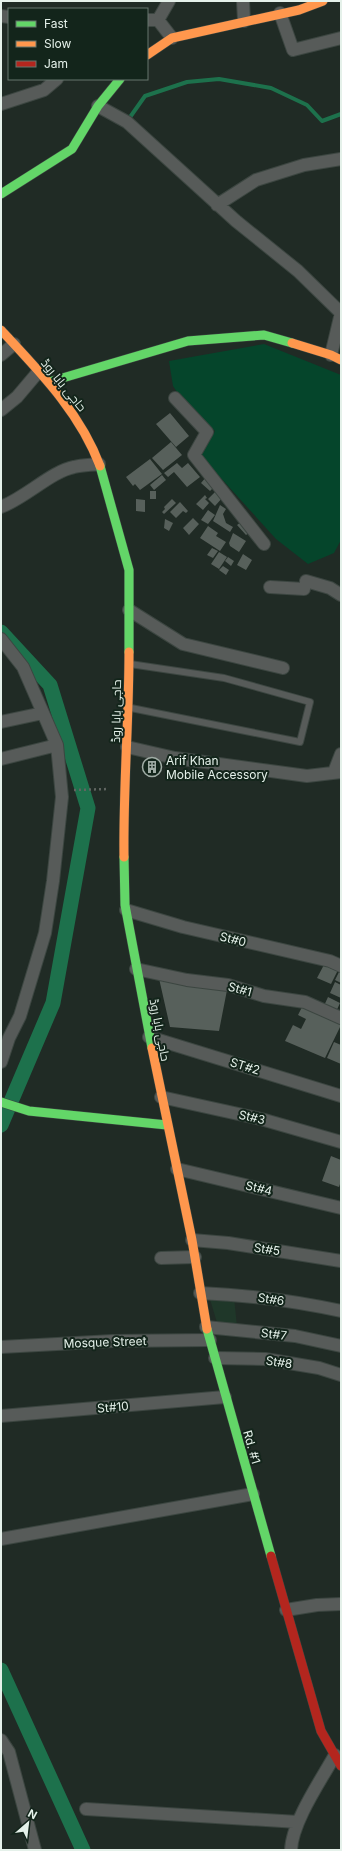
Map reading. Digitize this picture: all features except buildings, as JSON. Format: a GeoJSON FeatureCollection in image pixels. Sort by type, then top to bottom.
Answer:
{"type":"FeatureCollection","features":[{"type":"Feature","properties":{"kind":"main road"},"geometry":{"type":"LineString","coordinates":[[148,54],[172,38],[299,10],[323,1]]}},
{"type":"Feature","properties":{"kind":"main road"},"geometry":{"type":"LineString","coordinates":[[1,194],[72,149],[98,106],[119,80]]}},
{"type":"Feature","properties":{"kind":"main road","name":"حاجی بابا روڈ"},"geometry":{"type":"LineString","coordinates":[[1,330],[49,382],[78,420],[99,464],[129,570],[129,708],[123,806],[126,910],[149,1038],[167,1125]]}},
{"type":"Feature","properties":{"kind":"main road"},"geometry":{"type":"LineString","coordinates":[[49,382],[188,341],[264,334],[336,357]]}},
{"type":"Feature","properties":{"kind":"main road"},"geometry":{"type":"LineString","coordinates":[[1,1102],[29,1111],[167,1125]]}},
{"type":"Feature","properties":{"kind":"main road","name":"Rd. #1"},"geometry":{"type":"LineString","coordinates":[[167,1125],[192,1240],[206,1327],[225,1397],[321,1731],[341,1766]]}},
{"type":"Feature","properties":{"kind":"street"},"geometry":{"type":"LineString","coordinates":[[169,1],[153,20],[172,38]]}},
{"type":"Feature","properties":{"kind":"street"},"geometry":{"type":"LineString","coordinates":[[243,1],[244,21]]}},
{"type":"Feature","properties":{"kind":"street"},"geometry":{"type":"LineString","coordinates":[[280,13],[293,50],[341,38]]}},
{"type":"Feature","properties":{"kind":"street"},"geometry":{"type":"LineString","coordinates":[[1,104],[44,90],[56,80]]}},
{"type":"Feature","properties":{"kind":"street"},"geometry":{"type":"LineString","coordinates":[[98,106],[127,122],[178,167],[217,205],[298,271],[340,313],[336,357]]}},
{"type":"Feature","properties":{"kind":"street"},"geometry":{"type":"LineString","coordinates":[[217,205],[256,180],[304,165],[341,160]]}},
{"type":"Feature","properties":{"kind":"street"},"geometry":{"type":"LineString","coordinates":[[1,355],[14,344]]}},
{"type":"Feature","properties":{"kind":"street"},"geometry":{"type":"LineString","coordinates":[[1,410],[17,397],[39,371]]}},
{"type":"Feature","properties":{"kind":"street"},"geometry":{"type":"LineString","coordinates":[[175,398],[207,432],[194,455],[264,544]]}},
{"type":"Feature","properties":{"kind":"street"},"geometry":{"type":"LineString","coordinates":[[1,507],[15,502],[59,473],[74,467],[99,464]]}},
{"type":"Feature","properties":{"kind":"street"},"geometry":{"type":"LineString","coordinates":[[270,587],[305,585],[330,588],[341,595]]}},
{"type":"Feature","properties":{"kind":"street"},"geometry":{"type":"LineString","coordinates":[[129,610],[183,644],[283,668]]}},
{"type":"Feature","properties":{"kind":"street"},"geometry":{"type":"LineString","coordinates":[[1,639],[23,668],[56,745],[62,797],[53,881],[44,933],[20,1016],[9,1038],[1,1062]]}},
{"type":"Feature","properties":{"kind":"street"},"geometry":{"type":"LineString","coordinates":[[1,722],[43,713]]}},
{"type":"Feature","properties":{"kind":"street"},"geometry":{"type":"LineString","coordinates":[[1,759],[56,745]]}},
{"type":"Feature","properties":{"kind":"street"},"geometry":{"type":"LineString","coordinates":[[127,747],[175,758],[307,776],[337,772],[341,754]]}},
{"type":"Feature","properties":{"kind":"street","name":"St#0"},"geometry":{"type":"LineString","coordinates":[[126,910],[183,927],[330,961],[341,966]]}},
{"type":"Feature","properties":{"kind":"street","name":"St#1"},"geometry":{"type":"LineString","coordinates":[[136,969],[193,981],[228,985],[264,996],[305,1002],[341,1018]]}},
{"type":"Feature","properties":{"kind":"street","name":"ST#2"},"geometry":{"type":"LineString","coordinates":[[149,1038],[341,1096]]}},
{"type":"Feature","properties":{"kind":"street","name":"St#3"},"geometry":{"type":"LineString","coordinates":[[161,1097],[261,1118],[341,1142]]}},
{"type":"Feature","properties":{"kind":"street","name":"St#4"},"geometry":{"type":"LineString","coordinates":[[177,1169],[341,1208]]}},
{"type":"Feature","properties":{"kind":"street","name":"St#5"},"geometry":{"type":"LineString","coordinates":[[192,1240],[228,1243],[341,1261]]}},
{"type":"Feature","properties":{"kind":"street"},"geometry":{"type":"LineString","coordinates":[[160,1258],[194,1257]]}},
{"type":"Feature","properties":{"kind":"street","name":"St#6"},"geometry":{"type":"LineString","coordinates":[[200,1294],[228,1294],[271,1299],[341,1311]]}},
{"type":"Feature","properties":{"kind":"street","name":"St#7"},"geometry":{"type":"LineString","coordinates":[[206,1327],[295,1336],[341,1346]]}},
{"type":"Feature","properties":{"kind":"street","name":"Mosque Street"},"geometry":{"type":"LineString","coordinates":[[1,1347],[113,1341],[210,1340]]}},
{"type":"Feature","properties":{"kind":"street","name":"St#8"},"geometry":{"type":"LineString","coordinates":[[215,1358],[265,1359],[319,1368],[341,1375]]}},
{"type":"Feature","properties":{"kind":"street","name":"St#10"},"geometry":{"type":"LineString","coordinates":[[1,1416],[225,1397]]}},
{"type":"Feature","properties":{"kind":"street"},"geometry":{"type":"LineString","coordinates":[[1,1540],[253,1494]]}},
{"type":"Feature","properties":{"kind":"street"},"geometry":{"type":"LineString","coordinates":[[286,1610],[317,1605],[341,1604]]}},
{"type":"Feature","properties":{"kind":"street"},"geometry":{"type":"LineString","coordinates":[[1,1740],[35,1850]]}},
{"type":"Feature","properties":{"kind":"street"},"geometry":{"type":"LineString","coordinates":[[291,1850],[291,1841],[298,1822],[334,1755]]}},
{"type":"Feature","properties":{"kind":"street"},"geometry":{"type":"LineString","coordinates":[[86,1809],[298,1822]]}},
{"type":"Feature","properties":{"kind":"lane"},"geometry":{"type":"LineString","coordinates":[[128,664],[185,671],[224,678],[310,702],[300,742],[129,708]]}},
{"type":"Feature","properties":{"kind":"path"},"geometry":{"type":"LineString","coordinates":[[71,790],[114,789]]}},
{"type":"Feature","properties":{"kind":"shaded area"},"geometry":{"type":"Polygon","coordinates":[[[209,1296],[234,1298],[237,1326],[218,1326],[209,1296]]]}},
{"type":"Feature","properties":{"kind":"green space"},"geometry":{"type":"Polygon","coordinates":[[[264,344],[341,375],[341,540],[334,553],[308,564],[276,539],[201,456],[215,431],[181,398],[173,386],[169,361],[264,344]]]}},
{"type":"Feature","properties":{"kind":"waterway"},"geometry":{"type":"LineString","coordinates":[[128,120],[145,96],[187,82],[219,79],[271,88],[307,105],[322,121],[341,114]]}},
{"type":"Feature","properties":{"kind":"waterway"},"geometry":{"type":"LineString","coordinates":[[1,632],[50,685],[88,808],[53,1003],[1,1125]]}},
{"type":"Feature","properties":{"kind":"waterway"},"geometry":{"type":"LineString","coordinates":[[1,1670],[83,1850]]}},
{"type":"Feature","properties":{"kind":"traffic: fast"},"geometry":{"type":"LineString","coordinates":[[1,194],[72,149],[98,106],[119,80]]}},
{"type":"Feature","properties":{"kind":"traffic: fast"},"geometry":{"type":"LineString","coordinates":[[49,382],[188,341],[264,335],[292,343]]}},
{"type":"Feature","properties":{"kind":"traffic: fast"},"geometry":{"type":"LineString","coordinates":[[100,466],[129,570],[129,652]]}},
{"type":"Feature","properties":{"kind":"traffic: fast"},"geometry":{"type":"LineString","coordinates":[[124,857],[125,905],[152,1048]]}},
{"type":"Feature","properties":{"kind":"traffic: fast"},"geometry":{"type":"LineString","coordinates":[[1,1102],[29,1111],[167,1125]]}},
{"type":"Feature","properties":{"kind":"traffic: fast"},"geometry":{"type":"LineString","coordinates":[[207,1329],[271,1556]]}},
{"type":"Feature","properties":{"kind":"traffic: slow"},"geometry":{"type":"LineString","coordinates":[[148,54],[172,38],[299,10],[323,1]]}},
{"type":"Feature","properties":{"kind":"traffic: slow"},"geometry":{"type":"LineString","coordinates":[[1,330],[44,377],[70,410],[92,446],[100,466]]}},
{"type":"Feature","properties":{"kind":"traffic: slow"},"geometry":{"type":"LineString","coordinates":[[292,343],[331,355],[341,360]]}},
{"type":"Feature","properties":{"kind":"traffic: slow"},"geometry":{"type":"LineString","coordinates":[[124,857],[124,806],[129,652]]}},
{"type":"Feature","properties":{"kind":"traffic: slow"},"geometry":{"type":"LineString","coordinates":[[152,1048],[192,1240],[207,1329]]}},
{"type":"Feature","properties":{"kind":"traffic: jam"},"geometry":{"type":"LineString","coordinates":[[271,1556],[321,1731],[341,1766]]}},
{"type":"Feature","properties":{"kind":"place","name":"Arif Khan Mobile Accessory"},"geometry":{"type":"Point","coordinates":[152,767]}}]}
